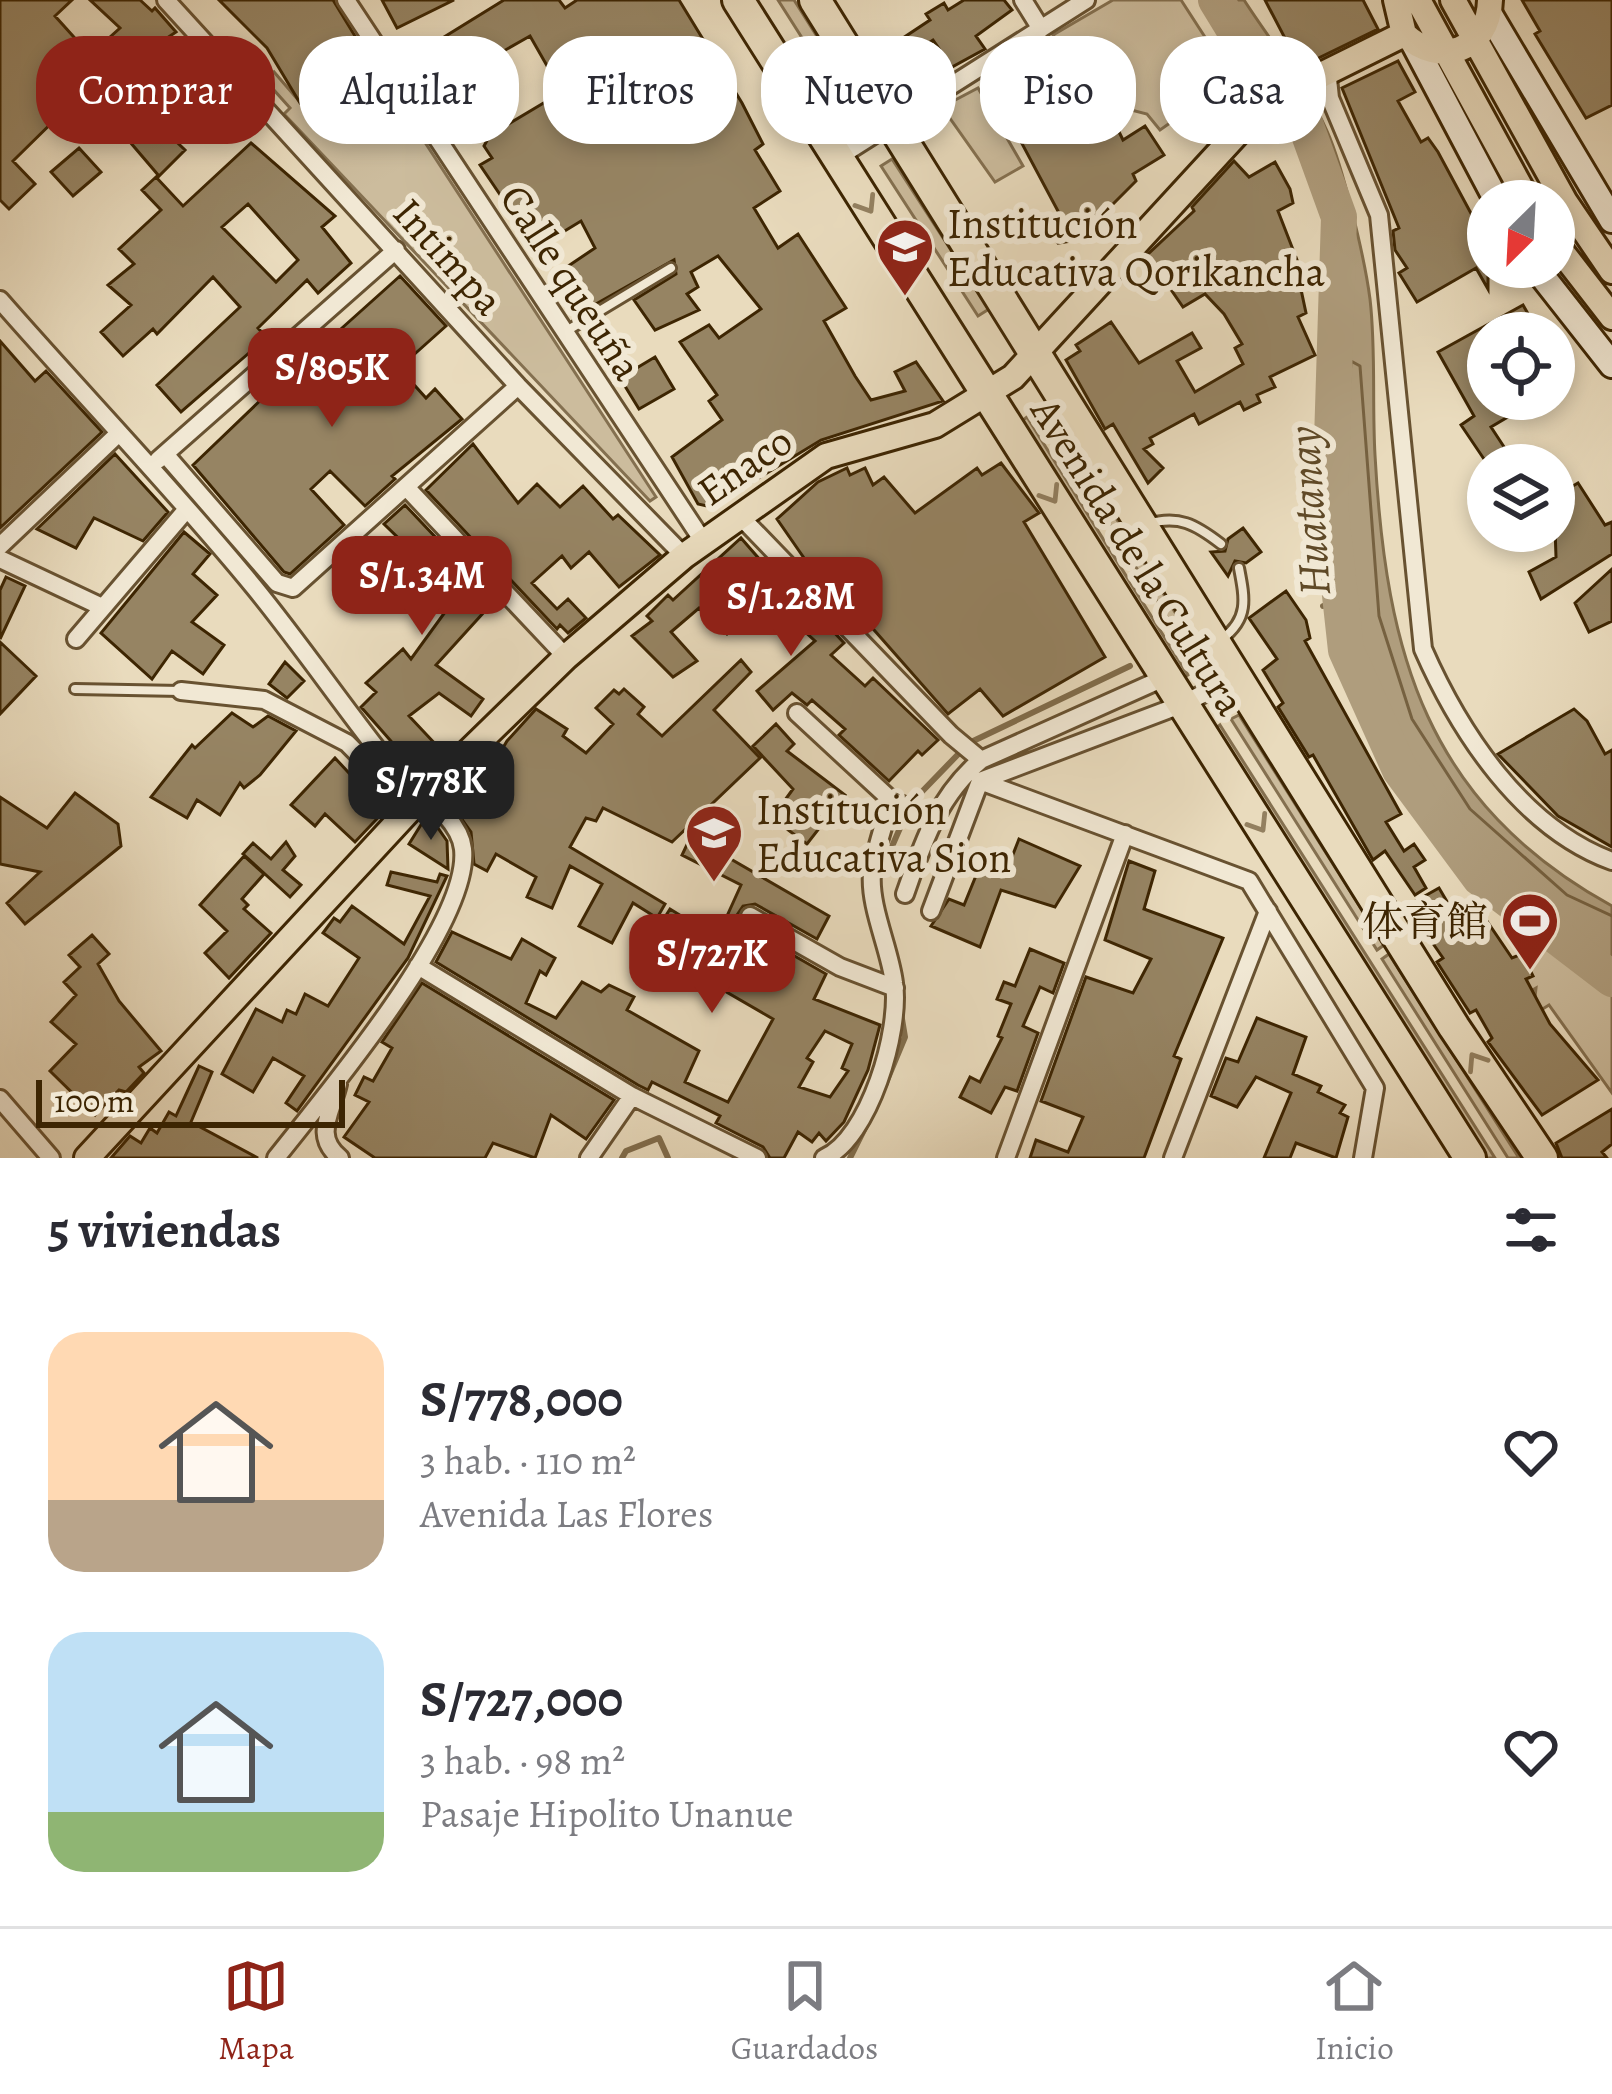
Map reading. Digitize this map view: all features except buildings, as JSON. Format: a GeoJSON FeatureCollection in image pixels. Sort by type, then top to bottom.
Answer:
{"type":"FeatureCollection","features":[{"type":"Feature","properties":{"kind":"highway","name":"Avenida de la Cultura"},"geometry":{"type":"LineString","coordinates":[[737,0],[1470,1158]]}},
{"type":"Feature","properties":{"kind":"highway","name":"Avenida de la Cultura"},"geometry":{"type":"LineString","coordinates":[[815,0],[838,36]]}},
{"type":"Feature","properties":{"kind":"highway","name":"Avenida de la Cultura"},"geometry":{"type":"LineString","coordinates":[[907,144],[1236,677],[1542,1158]]}},
{"type":"Feature","properties":{"kind":"main road"},"geometry":{"type":"LineString","coordinates":[[1453,0],[1565,202],[1612,271]]}},
{"type":"Feature","properties":{"kind":"main road"},"geometry":{"type":"LineString","coordinates":[[1400,2],[1409,39],[1486,180]]}},
{"type":"Feature","properties":{"kind":"main road"},"geometry":{"type":"LineString","coordinates":[[1400,2],[1447,53],[1517,180]]}},
{"type":"Feature","properties":{"kind":"main road"},"geometry":{"type":"LineString","coordinates":[[1409,39],[1447,53],[1476,41],[1490,7]]}},
{"type":"Feature","properties":{"kind":"main road"},"geometry":{"type":"LineString","coordinates":[[1490,7],[1612,220]]}},
{"type":"Feature","properties":{"kind":"main road","name":"Enaco"},"geometry":{"type":"LineString","coordinates":[[1326,70],[1409,39]]}},
{"type":"Feature","properties":{"kind":"main road","name":"Enaco"},"geometry":{"type":"LineString","coordinates":[[87,1158],[417,802],[566,657],[738,514],[826,456],[934,424],[988,396],[1037,351],[1227,144]]}},
{"type":"Feature","properties":{"kind":"main road"},"geometry":{"type":"LineString","coordinates":[[1575,269],[1612,316]]}},
{"type":"Feature","properties":{"kind":"main road"},"geometry":{"type":"LineString","coordinates":[[1551,288],[1612,365]]}},
{"type":"Feature","properties":{"kind":"street","name":"Intimpa"},"geometry":{"type":"LineString","coordinates":[[166,0],[518,386],[693,549]]}},
{"type":"Feature","properties":{"kind":"street","name":"Calle queuña"},"geometry":{"type":"LineString","coordinates":[[346,0],[562,334],[693,549]]}},
{"type":"Feature","properties":{"kind":"street"},"geometry":{"type":"LineString","coordinates":[[1023,0],[1041,29]]}},
{"type":"Feature","properties":{"kind":"street"},"geometry":{"type":"LineString","coordinates":[[956,83],[1086,0]]}},
{"type":"Feature","properties":{"kind":"street"},"geometry":{"type":"LineString","coordinates":[[1326,70],[1330,98],[1378,215],[1424,649],[1445,699],[1525,802],[1570,840],[1612,861]]}},
{"type":"Feature","properties":{"kind":"street"},"geometry":{"type":"LineString","coordinates":[[837,158],[860,144]]}},
{"type":"Feature","properties":{"kind":"street"},"geometry":{"type":"LineString","coordinates":[[158,460],[396,250]]}},
{"type":"Feature","properties":{"kind":"street"},"geometry":{"type":"LineString","coordinates":[[0,300],[119,433],[158,460],[284,588],[293,587],[518,386]]}},
{"type":"Feature","properties":{"kind":"street"},"geometry":{"type":"LineString","coordinates":[[0,546],[119,433]]}},
{"type":"Feature","properties":{"kind":"street"},"geometry":{"type":"LineString","coordinates":[[158,460],[187,509],[417,802]]}},
{"type":"Feature","properties":{"kind":"street"},"geometry":{"type":"LineString","coordinates":[[406,488],[566,657]]}},
{"type":"Feature","properties":{"kind":"street"},"geometry":{"type":"LineString","coordinates":[[76,639],[187,509]]}},
{"type":"Feature","properties":{"kind":"street"},"geometry":{"type":"LineString","coordinates":[[738,514],[978,758]]}},
{"type":"Feature","properties":{"kind":"street"},"geometry":{"type":"LineString","coordinates":[[0,559],[102,607]]}},
{"type":"Feature","properties":{"kind":"street"},"geometry":{"type":"LineString","coordinates":[[905,894],[929,817],[978,758],[1175,690],[1236,677]]}},
{"type":"Feature","properties":{"kind":"street"},"geometry":{"type":"LineString","coordinates":[[931,911],[980,782],[1175,690]]}},
{"type":"Feature","properties":{"kind":"street"},"geometry":{"type":"LineString","coordinates":[[181,691],[264,700],[347,743],[417,802],[445,816],[464,848],[457,890],[418,966],[276,1158]]}},
{"type":"Feature","properties":{"kind":"street"},"geometry":{"type":"LineString","coordinates":[[797,713],[893,800],[929,817]]}},
{"type":"Feature","properties":{"kind":"street"},"geometry":{"type":"LineString","coordinates":[[980,782],[1249,881],[1375,1088],[1363,1158]]}},
{"type":"Feature","properties":{"kind":"street"},"geometry":{"type":"LineString","coordinates":[[824,1158],[842,1150],[860,1124],[892,1035],[895,988],[872,876],[893,800]]}},
{"type":"Feature","properties":{"kind":"street"},"geometry":{"type":"LineString","coordinates":[[1006,1158],[1125,834]]}},
{"type":"Feature","properties":{"kind":"street"},"geometry":{"type":"LineString","coordinates":[[1173,1158],[1268,911]]}},
{"type":"Feature","properties":{"kind":"street"},"geometry":{"type":"LineString","coordinates":[[750,916],[840,967],[895,988]]}},
{"type":"Feature","properties":{"kind":"street"},"geometry":{"type":"LineString","coordinates":[[418,966],[632,1096],[757,1158]]}},
{"type":"Feature","properties":{"kind":"street"},"geometry":{"type":"LineString","coordinates":[[340,1077],[322,1133],[327,1147],[340,1158]]}},
{"type":"Feature","properties":{"kind":"street"},"geometry":{"type":"LineString","coordinates":[[589,1158],[632,1096]]}},
{"type":"Feature","properties":{"kind":"street"},"geometry":{"type":"LineString","coordinates":[[0,1100],[52,1158]]}},
{"type":"Feature","properties":{"kind":"lane"},"geometry":{"type":"LineString","coordinates":[[562,334],[671,268]]}},
{"type":"Feature","properties":{"kind":"lane"},"geometry":{"type":"LineString","coordinates":[[1143,525],[1171,517],[1196,525],[1221,544]]}},
{"type":"Feature","properties":{"kind":"lane"},"geometry":{"type":"LineString","coordinates":[[1216,644],[1242,619],[1246,603],[1239,568]]}},
{"type":"Feature","properties":{"kind":"lane"},"geometry":{"type":"LineString","coordinates":[[75,689],[181,691]]}},
{"type":"Feature","properties":{"kind":"shaded area"},"geometry":{"type":"Polygon","coordinates":[[[778,0],[794,0],[817,36],[801,36],[778,0]]]}},
{"type":"Feature","properties":{"kind":"shaded area"},"geometry":{"type":"Polygon","coordinates":[[[1113,0],[1181,0],[1204,36],[1160,36],[1160,130],[1147,114],[1136,111],[1136,36],[1053,35],[1113,0]]]}},
{"type":"Feature","properties":{"kind":"shaded area"},"geometry":{"type":"Polygon","coordinates":[[[275,73],[299,101],[299,130],[284,114],[290,108],[275,91],[275,73]]]}},
{"type":"Feature","properties":{"kind":"shaded area"},"geometry":{"type":"Polygon","coordinates":[[[978,88],[980,144],[1010,144],[1023,166],[995,182],[956,127],[956,100],[978,88]]]}},
{"type":"Feature","properties":{"kind":"shaded area"},"geometry":{"type":"Polygon","coordinates":[[[312,144],[426,144],[656,497],[650,501],[312,144]]]}},
{"type":"Feature","properties":{"kind":"shaded area"},"geometry":{"type":"Polygon","coordinates":[[[892,159],[989,309],[978,316],[881,166],[892,159]]]}},
{"type":"Feature","properties":{"kind":"shaded area"},"geometry":{"type":"Polygon","coordinates":[[[1047,408],[1208,665],[1195,662],[1040,413],[1047,408]]]}},
{"type":"Feature","properties":{"kind":"shaded area"},"geometry":{"type":"Polygon","coordinates":[[[1027,417],[1188,675],[1177,681],[1018,424],[1027,417]]]}},
{"type":"Feature","properties":{"kind":"shaded area"},"geometry":{"type":"Polygon","coordinates":[[[1239,715],[1384,945],[1377,950],[1231,719],[1239,715]]]}},
{"type":"Feature","properties":{"kind":"shaded area"},"geometry":{"type":"Polygon","coordinates":[[[1220,725],[1495,1158],[1481,1158],[1209,733],[1220,725]]]}},
{"type":"Feature","properties":{"kind":"shaded area"},"geometry":{"type":"Polygon","coordinates":[[[1498,892],[1612,979],[1612,1093],[1549,1005],[1533,1015],[1536,988],[1522,996],[1506,969],[1540,942],[1528,944],[1498,892]]]}},
{"type":"Feature","properties":{"kind":"shaded area"},"geometry":{"type":"Polygon","coordinates":[[[1389,954],[1519,1158],[1508,1158],[1382,959],[1389,954]]]}},
{"type":"Feature","properties":{"kind":"water"},"geometry":{"type":"Polygon","coordinates":[[[1216,0],[1244,0],[1268,36],[1238,36],[1216,0]]]}},
{"type":"Feature","properties":{"kind":"water"},"geometry":{"type":"Polygon","coordinates":[[[1326,129],[1340,167],[1370,299],[1381,527],[1406,658],[1428,716],[1458,771],[1498,820],[1549,865],[1612,906],[1612,979],[1480,878],[1400,770],[1346,650],[1330,504],[1339,217],[1313,144],[1326,144],[1326,129]]]}},
{"type":"Feature","properties":{"kind":"waterway","name":"Huatanay"},"geometry":{"type":"LineString","coordinates":[[1216,0],[1241,41],[1302,115],[1339,217],[1330,504],[1346,650],[1400,770],[1480,878],[1612,979]]}},
{"type":"Feature","properties":{"kind":"waterway","name":"Huatanay"},"geometry":{"type":"LineString","coordinates":[[1323,606],[1348,598]]}},
{"type":"Feature","properties":{"kind":"waterway"},"geometry":{"type":"LineString","coordinates":[[879,876],[911,803],[969,743],[1130,666]]}},
{"type":"Feature","properties":{"kind":"waterway"},"geometry":{"type":"LineString","coordinates":[[885,1085],[905,1037],[901,1013]]}},
{"type":"Feature","properties":{"kind":"waterway"},"geometry":{"type":"LineString","coordinates":[[850,1158],[875,1108]]}},
{"type":"Feature","properties":{"kind":"waterway"},"geometry":{"type":"LineString","coordinates":[[622,1158],[626,1151],[659,1138],[668,1158]]}},
{"type":"Feature","properties":{"kind":"place","name":"Institución Educativa Qorikancha"},"geometry":{"type":"Point","coordinates":[905,298]}},
{"type":"Feature","properties":{"kind":"place","name":"Institución Educativa Sion"},"geometry":{"type":"Point","coordinates":[714,884]}},
{"type":"Feature","properties":{"kind":"place","name":"体育館"},"geometry":{"type":"Point","coordinates":[1530,972]}}]}
